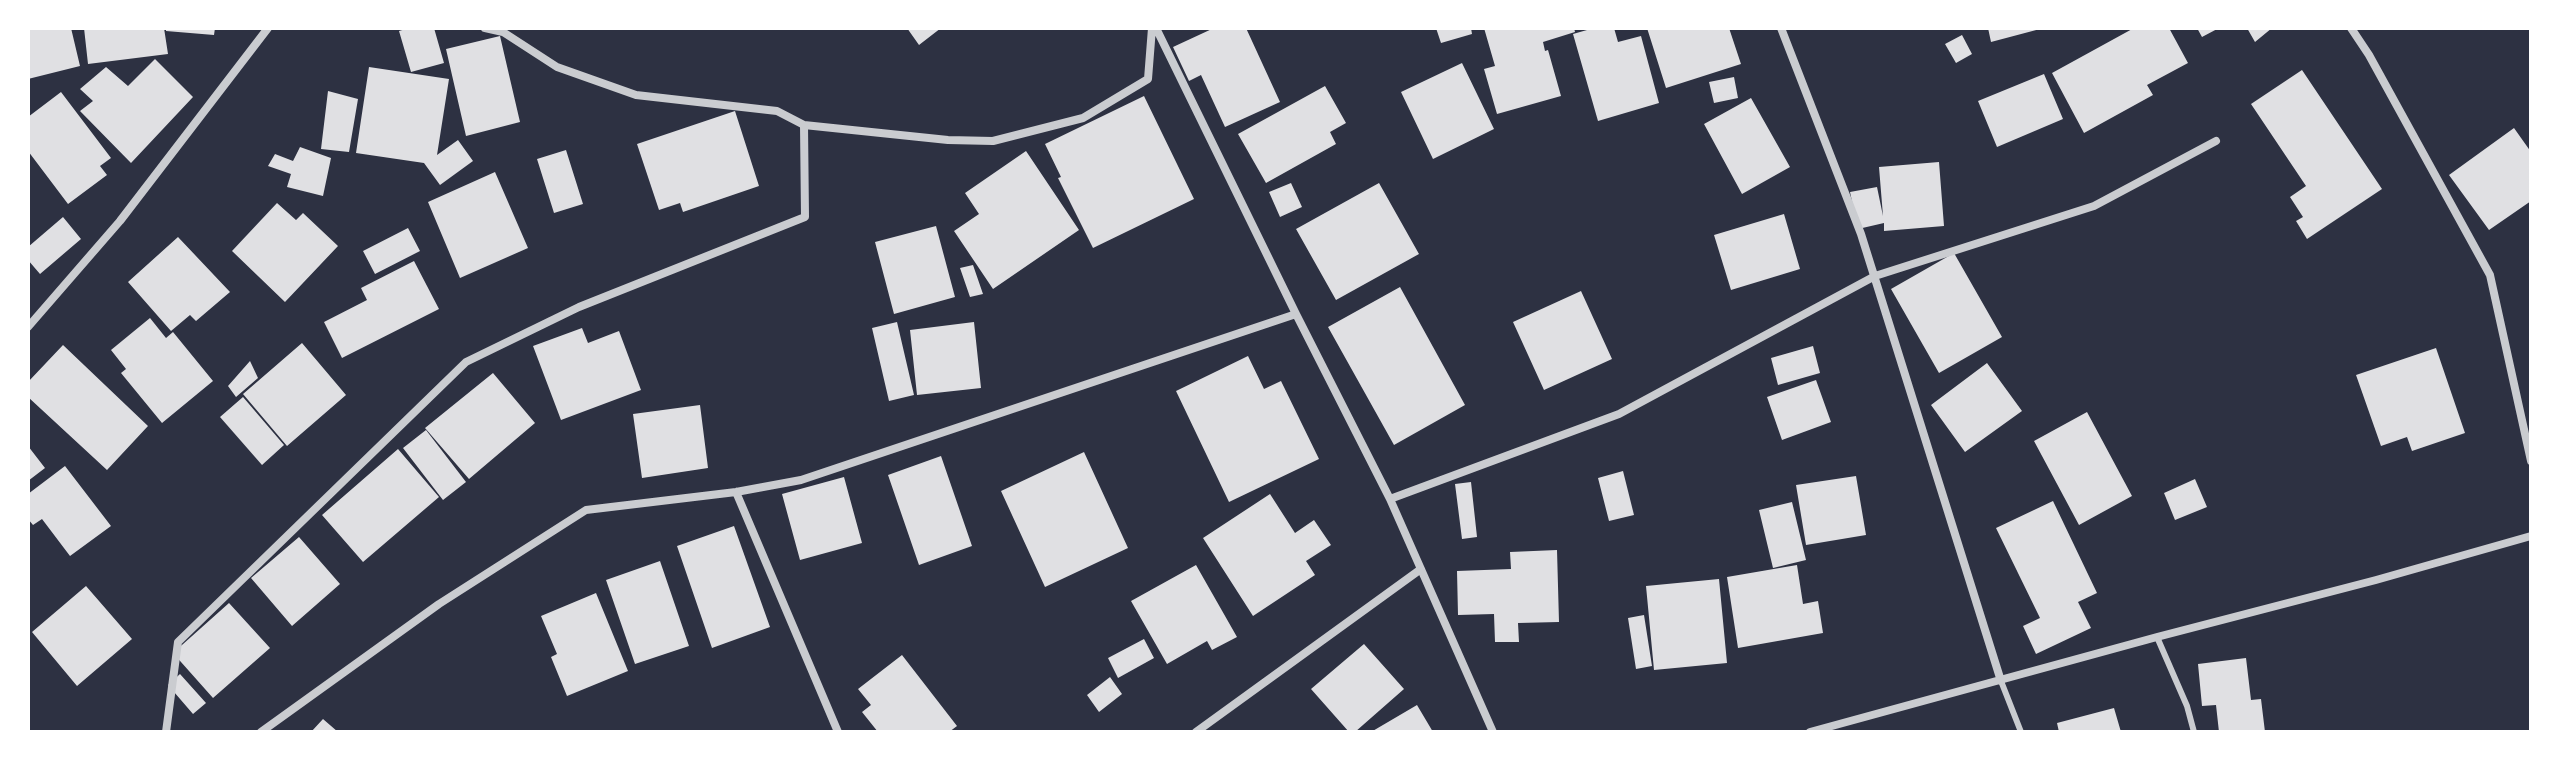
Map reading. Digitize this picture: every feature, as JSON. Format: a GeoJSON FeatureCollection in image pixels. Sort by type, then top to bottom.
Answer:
{"type":"FeatureCollection","features":[{"type":"Feature","properties":{"kind":"street"},"geometry":{"type":"LineString","coordinates":[[28,327],[120,221],[268,28]]}},
{"type":"Feature","properties":{"kind":"street"},"geometry":{"type":"LineString","coordinates":[[485,28],[503,32],[557,67],[636,95],[777,111],[804,125],[948,140],[993,141],[1083,118],[1148,79],[1154,28]]}},
{"type":"Feature","properties":{"kind":"street"},"geometry":{"type":"LineString","coordinates":[[1154,28],[1390,499],[1493,732]]}},
{"type":"Feature","properties":{"kind":"street"},"geometry":{"type":"LineString","coordinates":[[1781,28],[1875,276],[2001,681]]}},
{"type":"Feature","properties":{"kind":"street"},"geometry":{"type":"LineString","coordinates":[[2351,28],[2369,55],[2490,275],[2531,461]]}},
{"type":"Feature","properties":{"kind":"street"},"geometry":{"type":"LineString","coordinates":[[166,732],[178,642],[466,362],[579,307],[805,217],[804,125]]}},
{"type":"Feature","properties":{"kind":"street"},"geometry":{"type":"LineString","coordinates":[[1390,499],[1619,414],[1875,276],[2094,206],[2216,141]]}},
{"type":"Feature","properties":{"kind":"street"},"geometry":{"type":"LineString","coordinates":[[261,732],[439,604],[586,510],[736,492],[801,480],[1296,314]]}},
{"type":"Feature","properties":{"kind":"street"},"geometry":{"type":"LineString","coordinates":[[736,492],[838,732]]}},
{"type":"Feature","properties":{"kind":"street"},"geometry":{"type":"LineString","coordinates":[[1810,732],[2531,536]]}},
{"type":"Feature","properties":{"kind":"street"},"geometry":{"type":"LineString","coordinates":[[1196,732],[1421,569]]}},
{"type":"Feature","properties":{"kind":"lane"},"geometry":{"type":"LineString","coordinates":[[2157,637],[2187,706],[2194,732]]}},
{"type":"Feature","properties":{"kind":"lane"},"geometry":{"type":"LineString","coordinates":[[2001,681],[2021,732]]}},
{"type":"Feature","properties":{"kind":"building"},"geometry":{"type":"Polygon","coordinates":[[[28,28],[71,28],[80,66],[28,79],[28,28]]]}},
{"type":"Feature","properties":{"kind":"building"},"geometry":{"type":"Polygon","coordinates":[[[84,28],[164,28],[168,54],[88,64],[84,28]]]}},
{"type":"Feature","properties":{"kind":"building"},"geometry":{"type":"Polygon","coordinates":[[[166,28],[215,28],[214,35],[166,31],[166,28]]]}},
{"type":"Feature","properties":{"kind":"building"},"geometry":{"type":"Polygon","coordinates":[[[434,28],[444,63],[411,72],[399,31],[434,28]]]}},
{"type":"Feature","properties":{"kind":"building"},"geometry":{"type":"Polygon","coordinates":[[[907,28],[941,28],[919,45],[907,28]]]}},
{"type":"Feature","properties":{"kind":"building"},"geometry":{"type":"Polygon","coordinates":[[[1214,28],[1246,28],[1280,102],[1225,127],[1201,75],[1189,81],[1173,47],[1214,28]]]}},
{"type":"Feature","properties":{"kind":"building"},"geometry":{"type":"Polygon","coordinates":[[[1436,28],[1471,28],[1472,34],[1441,43],[1436,28]]]}},
{"type":"Feature","properties":{"kind":"building"},"geometry":{"type":"Polygon","coordinates":[[[1484,28],[1574,28],[1575,32],[1543,42],[1561,96],[1497,114],[1484,69],[1495,66],[1484,28]]]}},
{"type":"Feature","properties":{"kind":"building"},"geometry":{"type":"Polygon","coordinates":[[[1594,28],[1614,28],[1618,42],[1641,36],[1659,103],[1598,121],[1573,34],[1594,28]]]}},
{"type":"Feature","properties":{"kind":"building"},"geometry":{"type":"Polygon","coordinates":[[[1647,28],[1729,28],[1741,64],[1666,88],[1647,28]]]}},
{"type":"Feature","properties":{"kind":"building"},"geometry":{"type":"Polygon","coordinates":[[[1988,28],[2039,28],[2040,29],[1991,42],[1988,28]]]}},
{"type":"Feature","properties":{"kind":"building"},"geometry":{"type":"Polygon","coordinates":[[[2134,28],[2169,28],[2188,63],[2147,85],[2153,95],[2084,133],[2052,73],[2134,28]]]}},
{"type":"Feature","properties":{"kind":"building"},"geometry":{"type":"Polygon","coordinates":[[[2197,28],[2219,28],[2202,37],[2197,28]]]}},
{"type":"Feature","properties":{"kind":"building"},"geometry":{"type":"Polygon","coordinates":[[[2247,28],[2272,28],[2255,42],[2247,28]]]}},
{"type":"Feature","properties":{"kind":"building"},"geometry":{"type":"Polygon","coordinates":[[[1962,35],[1972,54],[1956,63],[1945,44],[1962,35]]]}},
{"type":"Feature","properties":{"kind":"building"},"geometry":{"type":"Polygon","coordinates":[[[500,36],[520,122],[466,136],[446,49],[500,36]]]}},
{"type":"Feature","properties":{"kind":"building"},"geometry":{"type":"Polygon","coordinates":[[[155,59],[193,97],[131,163],[80,111],[93,101],[80,89],[106,67],[128,86],[155,59]]]}},
{"type":"Feature","properties":{"kind":"building"},"geometry":{"type":"Polygon","coordinates":[[[1462,63],[1494,129],[1433,159],[1401,92],[1462,63]]]}},
{"type":"Feature","properties":{"kind":"building"},"geometry":{"type":"Polygon","coordinates":[[[369,67],[449,79],[437,155],[458,140],[473,161],[440,185],[424,163],[356,153],[369,67]]]}},
{"type":"Feature","properties":{"kind":"building"},"geometry":{"type":"Polygon","coordinates":[[[2302,70],[2382,189],[2307,239],[2296,221],[2303,217],[2290,197],[2306,186],[2251,104],[2302,70]]]}},
{"type":"Feature","properties":{"kind":"building"},"geometry":{"type":"Polygon","coordinates":[[[2044,74],[2063,119],[1997,147],[1978,101],[2044,74]]]}},
{"type":"Feature","properties":{"kind":"building"},"geometry":{"type":"Polygon","coordinates":[[[1734,77],[1738,98],[1714,103],[1709,82],[1734,77]]]}},
{"type":"Feature","properties":{"kind":"building"},"geometry":{"type":"Polygon","coordinates":[[[1325,86],[1346,123],[1330,132],[1336,144],[1266,183],[1238,134],[1325,86]]]}},
{"type":"Feature","properties":{"kind":"building"},"geometry":{"type":"Polygon","coordinates":[[[328,91],[358,99],[349,152],[321,149],[328,91]]]}},
{"type":"Feature","properties":{"kind":"building"},"geometry":{"type":"Polygon","coordinates":[[[61,92],[111,158],[100,166],[107,175],[68,204],[28,151],[28,117],[61,92]]]}},
{"type":"Feature","properties":{"kind":"building"},"geometry":{"type":"Polygon","coordinates":[[[1144,96],[1194,199],[1093,248],[1058,178],[1061,177],[1045,144],[1144,96]]]}},
{"type":"Feature","properties":{"kind":"building"},"geometry":{"type":"Polygon","coordinates":[[[1751,98],[1790,167],[1742,194],[1704,124],[1751,98]]]}},
{"type":"Feature","properties":{"kind":"building"},"geometry":{"type":"Polygon","coordinates":[[[735,111],[759,186],[683,212],[680,203],[659,210],[637,144],[735,111]]]}},
{"type":"Feature","properties":{"kind":"building"},"geometry":{"type":"Polygon","coordinates":[[[2514,128],[2531,152],[2531,201],[2489,230],[2449,175],[2514,128]]]}},
{"type":"Feature","properties":{"kind":"building"},"geometry":{"type":"Polygon","coordinates":[[[300,147],[331,158],[323,196],[287,187],[291,174],[268,166],[275,154],[293,161],[300,147]]]}},
{"type":"Feature","properties":{"kind":"building"},"geometry":{"type":"Polygon","coordinates":[[[566,150],[583,204],[554,213],[537,159],[566,150]]]}},
{"type":"Feature","properties":{"kind":"building"},"geometry":{"type":"Polygon","coordinates":[[[1026,151],[1079,230],[993,289],[954,231],[979,214],[965,193],[1026,151]]]}},
{"type":"Feature","properties":{"kind":"building"},"geometry":{"type":"Polygon","coordinates":[[[1939,162],[1944,226],[1884,231],[1884,223],[1858,229],[1850,192],[1877,187],[1883,216],[1879,167],[1939,162]]]}},
{"type":"Feature","properties":{"kind":"building"},"geometry":{"type":"Polygon","coordinates":[[[495,172],[528,248],[460,278],[428,202],[495,172]]]}},
{"type":"Feature","properties":{"kind":"building"},"geometry":{"type":"Polygon","coordinates":[[[1291,183],[1302,207],[1280,217],[1269,192],[1291,183]]]}},
{"type":"Feature","properties":{"kind":"building"},"geometry":{"type":"Polygon","coordinates":[[[1379,183],[1419,254],[1336,300],[1296,229],[1379,183]]]}},
{"type":"Feature","properties":{"kind":"building"},"geometry":{"type":"Polygon","coordinates":[[[277,203],[296,220],[303,213],[338,246],[285,302],[232,251],[277,203]]]}},
{"type":"Feature","properties":{"kind":"building"},"geometry":{"type":"Polygon","coordinates":[[[1784,214],[1800,269],[1731,290],[1714,235],[1784,214]]]}},
{"type":"Feature","properties":{"kind":"building"},"geometry":{"type":"Polygon","coordinates":[[[63,217],[81,239],[40,274],[28,260],[28,247],[63,217]]]}},
{"type":"Feature","properties":{"kind":"building"},"geometry":{"type":"Polygon","coordinates":[[[936,226],[955,297],[894,314],[875,242],[936,226]]]}},
{"type":"Feature","properties":{"kind":"building"},"geometry":{"type":"Polygon","coordinates":[[[408,228],[420,251],[375,274],[363,251],[408,228]]]}},
{"type":"Feature","properties":{"kind":"building"},"geometry":{"type":"Polygon","coordinates":[[[178,237],[230,292],[196,321],[190,315],[171,331],[128,282],[178,237]]]}},
{"type":"Feature","properties":{"kind":"building"},"geometry":{"type":"Polygon","coordinates":[[[1954,253],[2002,337],[1939,373],[1891,289],[1954,253]]]}},
{"type":"Feature","properties":{"kind":"building"},"geometry":{"type":"Polygon","coordinates":[[[414,261],[439,309],[342,358],[324,322],[367,300],[361,288],[414,261]]]}},
{"type":"Feature","properties":{"kind":"building"},"geometry":{"type":"Polygon","coordinates":[[[973,265],[983,294],[970,297],[960,268],[973,265]]]}},
{"type":"Feature","properties":{"kind":"building"},"geometry":{"type":"Polygon","coordinates":[[[1400,287],[1465,405],[1394,445],[1328,327],[1400,287]]]}},
{"type":"Feature","properties":{"kind":"building"},"geometry":{"type":"Polygon","coordinates":[[[1581,291],[1612,359],[1544,390],[1513,322],[1581,291]]]}},
{"type":"Feature","properties":{"kind":"building"},"geometry":{"type":"Polygon","coordinates":[[[150,318],[166,338],[173,332],[213,381],[162,423],[121,373],[126,369],[111,350],[150,318]]]}},
{"type":"Feature","properties":{"kind":"building"},"geometry":{"type":"Polygon","coordinates":[[[897,322],[914,395],[889,401],[872,328],[897,322]]]}},
{"type":"Feature","properties":{"kind":"building"},"geometry":{"type":"Polygon","coordinates":[[[974,322],[981,388],[917,395],[910,330],[974,322]]]}},
{"type":"Feature","properties":{"kind":"building"},"geometry":{"type":"Polygon","coordinates":[[[582,328],[588,343],[619,331],[641,390],[561,420],[533,346],[582,328]]]}},
{"type":"Feature","properties":{"kind":"building"},"geometry":{"type":"Polygon","coordinates":[[[302,343],[346,395],[287,446],[243,394],[302,343]]]}},
{"type":"Feature","properties":{"kind":"building"},"geometry":{"type":"Polygon","coordinates":[[[63,345],[148,426],[107,470],[28,397],[28,382],[63,345]]]}},
{"type":"Feature","properties":{"kind":"building"},"geometry":{"type":"Polygon","coordinates":[[[1813,346],[1820,373],[1778,385],[1771,358],[1813,346]]]}},
{"type":"Feature","properties":{"kind":"building"},"geometry":{"type":"Polygon","coordinates":[[[2436,348],[2465,433],[2412,451],[2407,437],[2381,446],[2356,375],[2436,348]]]}},
{"type":"Feature","properties":{"kind":"building"},"geometry":{"type":"Polygon","coordinates":[[[1248,356],[1264,389],[1281,381],[1319,459],[1229,502],[1176,391],[1248,356]]]}},
{"type":"Feature","properties":{"kind":"building"},"geometry":{"type":"Polygon","coordinates":[[[250,361],[258,378],[236,397],[228,386],[250,361]]]}},
{"type":"Feature","properties":{"kind":"building"},"geometry":{"type":"Polygon","coordinates":[[[1987,363],[2022,411],[1965,452],[1931,405],[1987,363]]]}},
{"type":"Feature","properties":{"kind":"building"},"geometry":{"type":"Polygon","coordinates":[[[493,373],[535,423],[469,479],[425,428],[493,373]]]}},
{"type":"Feature","properties":{"kind":"building"},"geometry":{"type":"Polygon","coordinates":[[[1816,380],[1831,422],[1782,440],[1767,397],[1816,380]]]}},
{"type":"Feature","properties":{"kind":"building"},"geometry":{"type":"Polygon","coordinates":[[[243,397],[284,445],[262,465],[220,417],[243,397]]]}},
{"type":"Feature","properties":{"kind":"building"},"geometry":{"type":"Polygon","coordinates":[[[700,405],[708,468],[642,478],[633,414],[700,405]]]}},
{"type":"Feature","properties":{"kind":"building"},"geometry":{"type":"Polygon","coordinates":[[[2087,412],[2132,496],[2079,525],[2034,441],[2087,412]]]}},
{"type":"Feature","properties":{"kind":"building"},"geometry":{"type":"Polygon","coordinates":[[[426,430],[466,482],[443,500],[403,448],[426,430]]]}},
{"type":"Feature","properties":{"kind":"building"},"geometry":{"type":"Polygon","coordinates":[[[28,446],[45,468],[28,481],[28,446]]]}},
{"type":"Feature","properties":{"kind":"building"},"geometry":{"type":"Polygon","coordinates":[[[398,449],[439,497],[363,562],[322,515],[398,449]]]}},
{"type":"Feature","properties":{"kind":"building"},"geometry":{"type":"Polygon","coordinates":[[[1084,452],[1128,548],[1045,587],[1001,491],[1084,452]]]}},
{"type":"Feature","properties":{"kind":"building"},"geometry":{"type":"Polygon","coordinates":[[[941,456],[972,546],[919,565],[888,475],[941,456]]]}},
{"type":"Feature","properties":{"kind":"building"},"geometry":{"type":"Polygon","coordinates":[[[65,466],[111,526],[70,556],[42,519],[33,525],[28,519],[28,494],[65,466]]]}},
{"type":"Feature","properties":{"kind":"building"},"geometry":{"type":"Polygon","coordinates":[[[1623,471],[1634,515],[1609,521],[1598,478],[1623,471]]]}},
{"type":"Feature","properties":{"kind":"building"},"geometry":{"type":"Polygon","coordinates":[[[1856,476],[1866,535],[1806,545],[1796,485],[1856,476]]]}},
{"type":"Feature","properties":{"kind":"building"},"geometry":{"type":"Polygon","coordinates":[[[844,477],[862,543],[800,560],[782,494],[844,477]]]}},
{"type":"Feature","properties":{"kind":"building"},"geometry":{"type":"Polygon","coordinates":[[[2195,479],[2207,507],[2175,520],[2164,493],[2195,479]]]}},
{"type":"Feature","properties":{"kind":"building"},"geometry":{"type":"Polygon","coordinates":[[[1471,482],[1477,537],[1462,539],[1455,484],[1471,482]]]}},
{"type":"Feature","properties":{"kind":"building"},"geometry":{"type":"Polygon","coordinates":[[[1270,494],[1295,533],[1314,520],[1331,545],[1306,561],[1315,575],[1253,616],[1203,538],[1270,494]]]}},
{"type":"Feature","properties":{"kind":"building"},"geometry":{"type":"Polygon","coordinates":[[[2053,501],[2097,593],[2078,602],[2091,628],[2036,654],[2023,626],[2040,618],[1996,528],[2053,501]]]}},
{"type":"Feature","properties":{"kind":"building"},"geometry":{"type":"Polygon","coordinates":[[[1792,502],[1806,560],[1773,568],[1759,510],[1792,502]]]}},
{"type":"Feature","properties":{"kind":"building"},"geometry":{"type":"Polygon","coordinates":[[[734,526],[770,627],[712,648],[677,546],[734,526]]]}},
{"type":"Feature","properties":{"kind":"building"},"geometry":{"type":"Polygon","coordinates":[[[299,537],[340,584],[292,626],[251,578],[299,537]]]}},
{"type":"Feature","properties":{"kind":"building"},"geometry":{"type":"Polygon","coordinates":[[[1557,550],[1559,622],[1518,623],[1519,642],[1495,642],[1494,614],[1458,615],[1457,571],[1511,569],[1510,552],[1557,550]]]}},
{"type":"Feature","properties":{"kind":"building"},"geometry":{"type":"Polygon","coordinates":[[[660,561],[689,646],[635,664],[606,580],[660,561]]]}},
{"type":"Feature","properties":{"kind":"building"},"geometry":{"type":"Polygon","coordinates":[[[1196,565],[1237,637],[1212,650],[1207,641],[1167,664],[1131,601],[1196,565]]]}},
{"type":"Feature","properties":{"kind":"building"},"geometry":{"type":"Polygon","coordinates":[[[1797,565],[1803,604],[1818,601],[1823,633],[1738,648],[1727,577],[1797,565]]]}},
{"type":"Feature","properties":{"kind":"building"},"geometry":{"type":"Polygon","coordinates":[[[1719,579],[1727,663],[1654,670],[1646,586],[1719,579]]]}},
{"type":"Feature","properties":{"kind":"building"},"geometry":{"type":"Polygon","coordinates":[[[86,586],[132,639],[77,686],[32,632],[86,586]]]}},
{"type":"Feature","properties":{"kind":"building"},"geometry":{"type":"Polygon","coordinates":[[[596,593],[628,671],[567,696],[551,657],[557,654],[541,616],[596,593]]]}},
{"type":"Feature","properties":{"kind":"building"},"geometry":{"type":"Polygon","coordinates":[[[229,603],[270,648],[213,698],[173,653],[229,603]]]}},
{"type":"Feature","properties":{"kind":"building"},"geometry":{"type":"Polygon","coordinates":[[[1644,615],[1652,666],[1636,669],[1628,618],[1644,615]]]}},
{"type":"Feature","properties":{"kind":"building"},"geometry":{"type":"Polygon","coordinates":[[[1144,639],[1154,658],[1118,678],[1108,658],[1144,639]]]}},
{"type":"Feature","properties":{"kind":"building"},"geometry":{"type":"Polygon","coordinates":[[[1364,644],[1404,689],[1355,732],[1349,732],[1311,689],[1364,644]]]}},
{"type":"Feature","properties":{"kind":"building"},"geometry":{"type":"Polygon","coordinates":[[[902,655],[957,726],[949,732],[878,732],[862,712],[871,705],[858,689],[902,655]]]}},
{"type":"Feature","properties":{"kind":"building"},"geometry":{"type":"Polygon","coordinates":[[[2246,658],[2251,700],[2261,699],[2265,732],[2219,732],[2216,705],[2202,706],[2198,664],[2246,658]]]}},
{"type":"Feature","properties":{"kind":"building"},"geometry":{"type":"Polygon","coordinates":[[[180,674],[206,703],[193,714],[168,685],[180,674]]]}},
{"type":"Feature","properties":{"kind":"building"},"geometry":{"type":"Polygon","coordinates":[[[1110,677],[1122,694],[1099,712],[1087,695],[1110,677]]]}},
{"type":"Feature","properties":{"kind":"building"},"geometry":{"type":"Polygon","coordinates":[[[1417,705],[1433,732],[1371,732],[1417,705]]]}},
{"type":"Feature","properties":{"kind":"building"},"geometry":{"type":"Polygon","coordinates":[[[2114,708],[2121,732],[2059,732],[2057,723],[2114,708]]]}},
{"type":"Feature","properties":{"kind":"building"},"geometry":{"type":"Polygon","coordinates":[[[323,719],[338,732],[311,732],[323,719]]]}}]}
